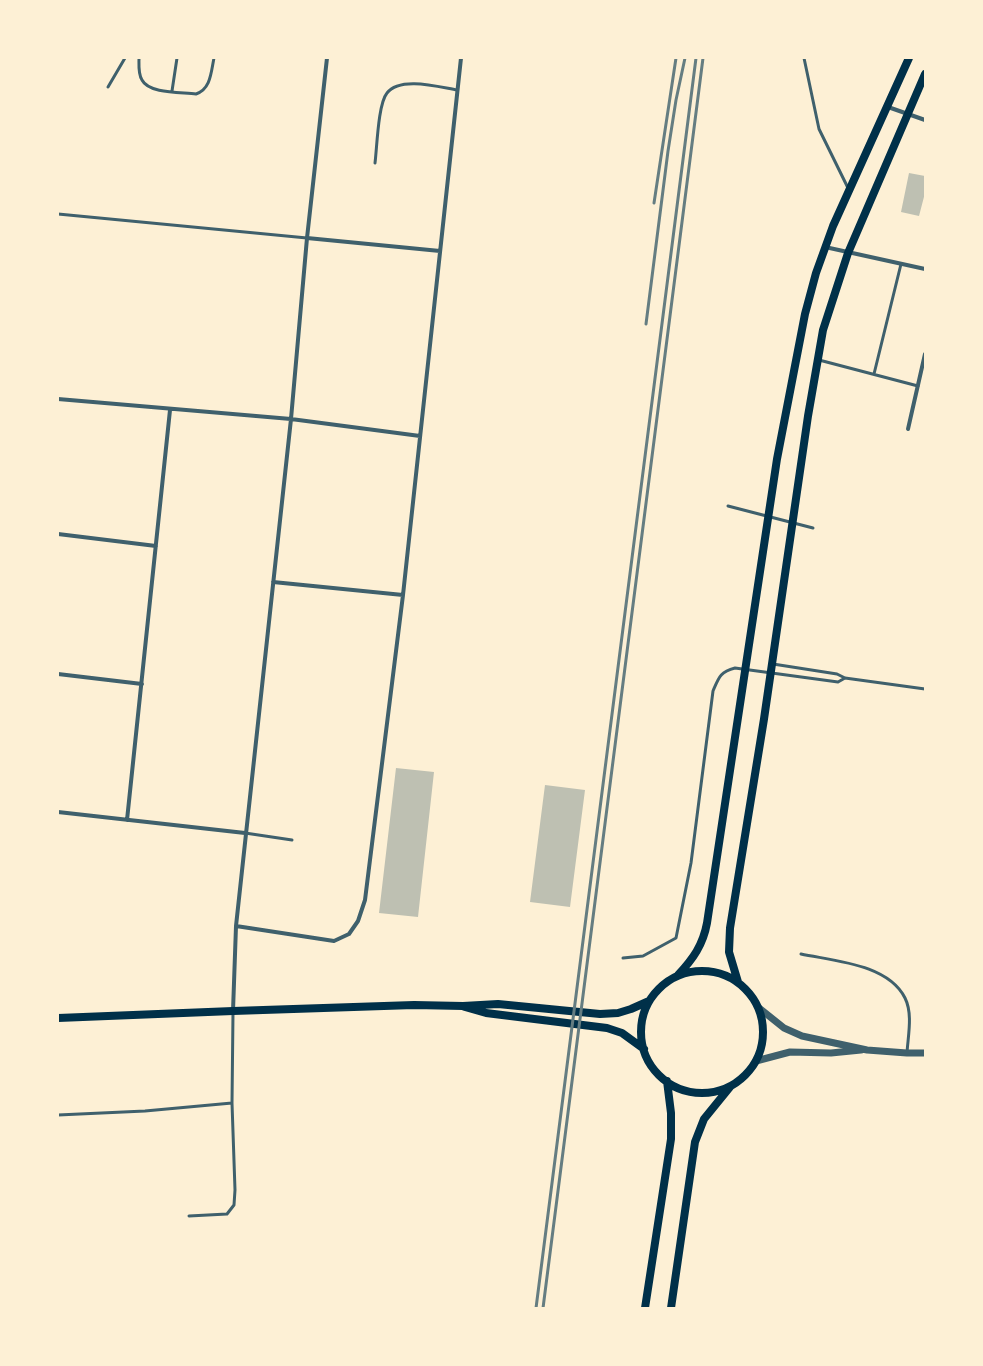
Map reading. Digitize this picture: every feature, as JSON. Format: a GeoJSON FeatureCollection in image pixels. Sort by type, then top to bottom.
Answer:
{"type":"FeatureCollection","features":[{"type":"Feature","properties":{"kind":"main road"},"geometry":{"type":"LineString","coordinates":[[730,1086],[715,1092],[698,1092],[681,1089],[667,1081],[649,1062],[644,1049],[641,1033],[643,1016],[649,1001],[662,986],[678,975],[692,961],[700,948],[706,929],[769,516],[798,346],[805,314],[825,247],[910,58]]}},
{"type":"Feature","properties":{"kind":"main road"},"geometry":{"type":"LineString","coordinates":[[738,982],[729,952],[730,928],[817,359],[823,330],[848,252],[925,74]]}},
{"type":"Feature","properties":{"kind":"main road"},"geometry":{"type":"LineString","coordinates":[[671,1308],[695,1142],[704,1119],[730,1086],[749,1071],[756,1061],[763,1044],[763,1032],[759,1008],[751,993],[738,982],[724,974],[709,971],[693,971],[678,975]]}},
{"type":"Feature","properties":{"kind":"main road"},"geometry":{"type":"LineString","coordinates":[[58,1018],[414,1005],[463,1006],[498,1004],[588,1014],[618,1013],[649,1001]]}},
{"type":"Feature","properties":{"kind":"main road"},"geometry":{"type":"LineString","coordinates":[[463,1006],[486,1013],[587,1024],[607,1028],[622,1033],[644,1049]]}},
{"type":"Feature","properties":{"kind":"main road"},"geometry":{"type":"LineString","coordinates":[[645,1308],[671,1139],[671,1113],[667,1081]]}},
{"type":"Feature","properties":{"kind":"street"},"geometry":{"type":"LineString","coordinates":[[233,1011],[236,926],[245,833],[291,419],[307,238],[327,58]]}},
{"type":"Feature","properties":{"kind":"street"},"geometry":{"type":"LineString","coordinates":[[236,926],[334,941],[349,934],[358,921],[365,900],[403,595],[461,58]]}},
{"type":"Feature","properties":{"kind":"street"},"geometry":{"type":"LineString","coordinates":[[888,107],[925,120]]}},
{"type":"Feature","properties":{"kind":"street"},"geometry":{"type":"LineString","coordinates":[[307,238],[440,251]]}},
{"type":"Feature","properties":{"kind":"street"},"geometry":{"type":"LineString","coordinates":[[825,247],[925,269]]}},
{"type":"Feature","properties":{"kind":"street"},"geometry":{"type":"LineString","coordinates":[[908,429],[925,354]]}},
{"type":"Feature","properties":{"kind":"street"},"geometry":{"type":"LineString","coordinates":[[58,399],[170,410],[291,419],[420,436]]}},
{"type":"Feature","properties":{"kind":"street"},"geometry":{"type":"LineString","coordinates":[[127,820],[170,410]]}},
{"type":"Feature","properties":{"kind":"street"},"geometry":{"type":"LineString","coordinates":[[58,534],[156,546]]}},
{"type":"Feature","properties":{"kind":"street"},"geometry":{"type":"LineString","coordinates":[[273,582],[403,595]]}},
{"type":"Feature","properties":{"kind":"street"},"geometry":{"type":"LineString","coordinates":[[58,674],[142,684]]}},
{"type":"Feature","properties":{"kind":"street"},"geometry":{"type":"LineString","coordinates":[[58,812],[245,833]]}},
{"type":"Feature","properties":{"kind":"street"},"geometry":{"type":"LineString","coordinates":[[759,1008],[784,1028],[793,1033],[867,1050],[925,1053]]}},
{"type":"Feature","properties":{"kind":"street"},"geometry":{"type":"LineString","coordinates":[[756,1061],[790,1052],[843,1053],[867,1050]]}},
{"type":"Feature","properties":{"kind":"lane"},"geometry":{"type":"LineString","coordinates":[[108,87],[125,58]]}},
{"type":"Feature","properties":{"kind":"lane"},"geometry":{"type":"LineString","coordinates":[[139,58],[139,71],[145,84],[152,89],[196,94],[203,92],[207,88],[214,58]]}},
{"type":"Feature","properties":{"kind":"lane"},"geometry":{"type":"LineString","coordinates":[[172,91],[176,58]]}},
{"type":"Feature","properties":{"kind":"lane"},"geometry":{"type":"LineString","coordinates":[[804,58],[819,129],[850,191]]}},
{"type":"Feature","properties":{"kind":"lane"},"geometry":{"type":"LineString","coordinates":[[375,163],[382,104],[387,93],[395,88],[405,85],[424,84],[457,90]]}},
{"type":"Feature","properties":{"kind":"lane"},"geometry":{"type":"LineString","coordinates":[[58,214],[307,238]]}},
{"type":"Feature","properties":{"kind":"lane"},"geometry":{"type":"LineString","coordinates":[[874,374],[901,264]]}},
{"type":"Feature","properties":{"kind":"lane"},"geometry":{"type":"LineString","coordinates":[[817,359],[918,386]]}},
{"type":"Feature","properties":{"kind":"lane"},"geometry":{"type":"LineString","coordinates":[[728,506],[813,528]]}},
{"type":"Feature","properties":{"kind":"lane"},"geometry":{"type":"LineString","coordinates":[[623,958],[643,956],[676,938],[692,863],[714,691],[718,679],[724,671],[735,668],[746,670],[770,668],[837,674],[845,678],[925,689]]}},
{"type":"Feature","properties":{"kind":"lane"},"geometry":{"type":"LineString","coordinates":[[770,668],[828,681],[838,682],[845,678]]}},
{"type":"Feature","properties":{"kind":"lane"},"geometry":{"type":"LineString","coordinates":[[245,833],[292,840]]}},
{"type":"Feature","properties":{"kind":"lane"},"geometry":{"type":"LineString","coordinates":[[801,954],[874,970],[894,983],[906,999],[909,1019],[907,1053]]}},
{"type":"Feature","properties":{"kind":"lane"},"geometry":{"type":"LineString","coordinates":[[189,1216],[228,1214],[234,1205],[235,1190],[232,1103],[233,1011]]}},
{"type":"Feature","properties":{"kind":"lane"},"geometry":{"type":"LineString","coordinates":[[58,1116],[145,1111],[232,1103]]}},
{"type":"Feature","properties":{"kind":"building"},"geometry":{"type":"Polygon","coordinates":[[[909,173],[925,176],[925,193],[919,216],[901,212],[909,173]]]}},
{"type":"Feature","properties":{"kind":"building"},"geometry":{"type":"Polygon","coordinates":[[[396,768],[434,772],[418,917],[379,913],[396,768]]]}},
{"type":"Feature","properties":{"kind":"building"},"geometry":{"type":"Polygon","coordinates":[[[545,785],[585,790],[570,907],[530,902],[545,785]]]}},
{"type":"Feature","properties":{"kind":"railway"},"geometry":{"type":"LineString","coordinates":[[654,203],[676,58]]}},
{"type":"Feature","properties":{"kind":"railway"},"geometry":{"type":"LineString","coordinates":[[646,324],[668,151],[676,100],[685,58]]}},
{"type":"Feature","properties":{"kind":"railway"},"geometry":{"type":"LineString","coordinates":[[536,1308],[696,58]]}},
{"type":"Feature","properties":{"kind":"railway"},"geometry":{"type":"LineString","coordinates":[[543,1308],[703,58]]}}]}
